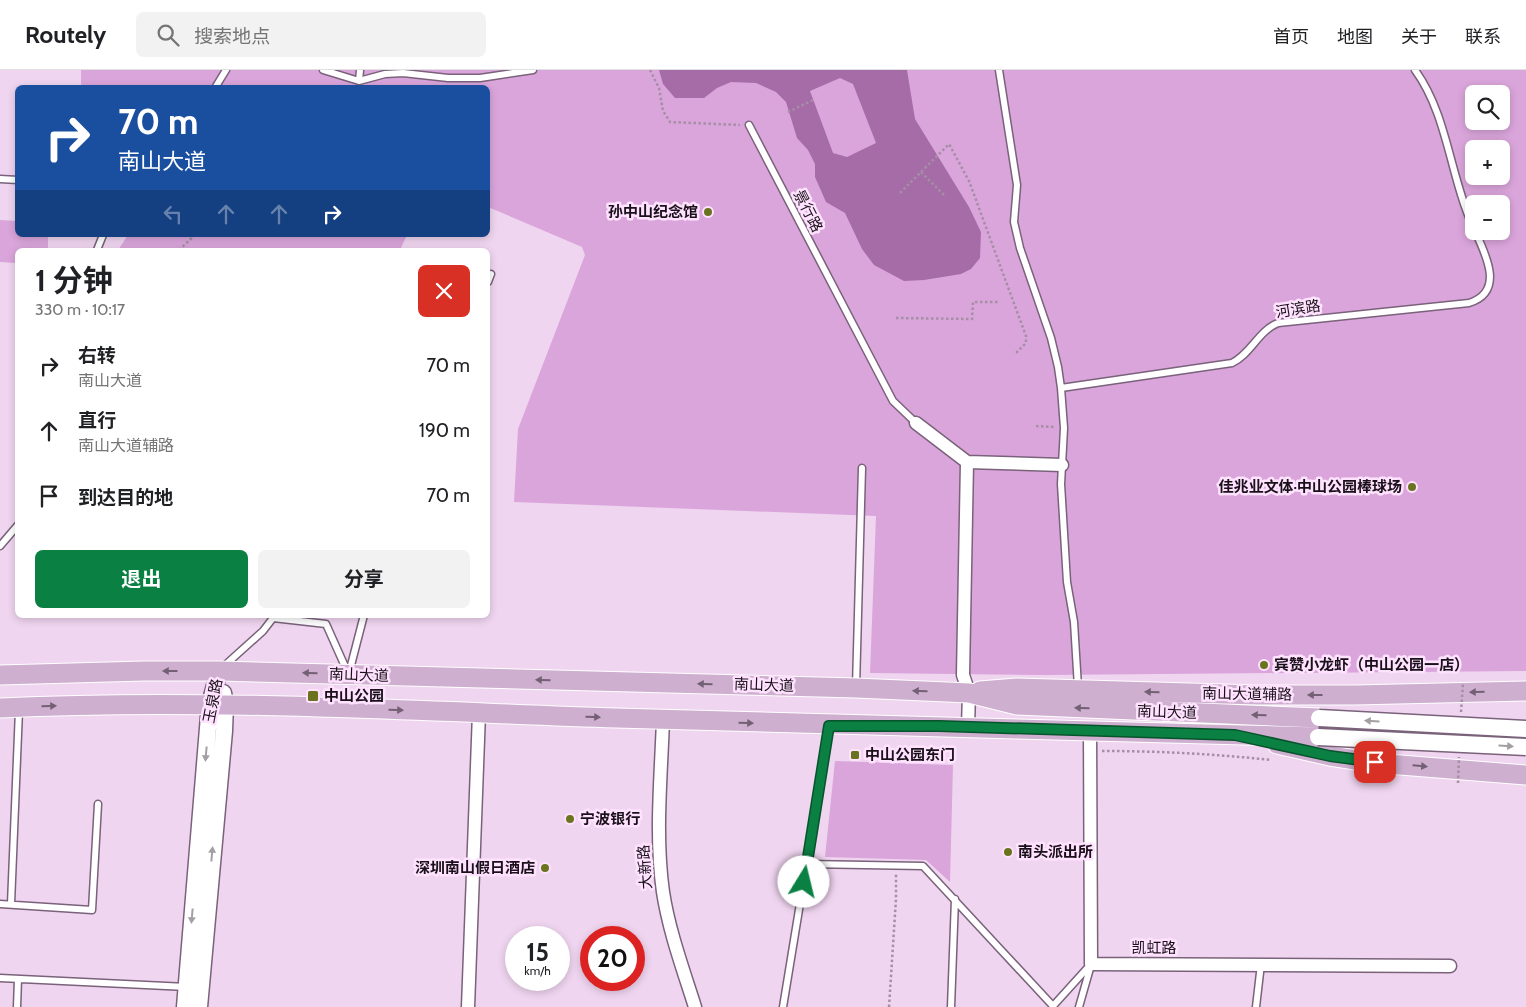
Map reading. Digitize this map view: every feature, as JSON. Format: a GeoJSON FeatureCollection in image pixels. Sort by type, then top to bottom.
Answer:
{"type":"FeatureCollection","features":[{"type":"Feature","properties":{"kind":"main road","name":"南山大道"},"geometry":{"type":"LineString","coordinates":[[0,675],[219,671],[856,688],[969,692],[1017,705],[1526,729]]}},
{"type":"Feature","properties":{"kind":"main road","name":"玉泉路"},"geometry":{"type":"LineString","coordinates":[[199,1007],[194,987],[219,671]]}},
{"type":"Feature","properties":{"kind":"main road","name":"南山大道辅路"},"geometry":{"type":"LineString","coordinates":[[969,692],[1017,688],[1259,695],[1526,691]]}},
{"type":"Feature","properties":{"kind":"main road","name":"南山大道"},"geometry":{"type":"LineString","coordinates":[[0,708],[217,704],[829,726],[968,727],[1318,737],[1526,747]]}},
{"type":"Feature","properties":{"kind":"main road"},"geometry":{"type":"LineString","coordinates":[[1235,714],[1235,735],[1330,756],[1375,762],[1526,775]]}},
{"type":"Feature","properties":{"kind":"main road","name":"玉泉路"},"geometry":{"type":"LineString","coordinates":[[185,1007],[194,987]]}},
{"type":"Feature","properties":{"kind":"street"},"geometry":{"type":"LineString","coordinates":[[916,423],[966,462],[1062,465]]}},
{"type":"Feature","properties":{"kind":"street"},"geometry":{"type":"LineString","coordinates":[[966,462],[963,675],[969,692],[968,727]]}},
{"type":"Feature","properties":{"kind":"street"},"geometry":{"type":"LineString","coordinates":[[468,1007],[479,713]]}},
{"type":"Feature","properties":{"kind":"street","name":"大新路"},"geometry":{"type":"LineString","coordinates":[[662,720],[660,852],[663,892],[668,919],[695,1007]]}},
{"type":"Feature","properties":{"kind":"street"},"geometry":{"type":"LineString","coordinates":[[1090,731],[1091,964]]}},
{"type":"Feature","properties":{"kind":"street","name":"凯虹路"},"geometry":{"type":"LineString","coordinates":[[1091,964],[1450,966]]}},
{"type":"Feature","properties":{"kind":"lane"},"geometry":{"type":"LineString","coordinates":[[217,85],[226,70]]}},
{"type":"Feature","properties":{"kind":"lane"},"geometry":{"type":"LineString","coordinates":[[323,70],[358,82],[403,71],[448,78],[480,78],[532,70]]}},
{"type":"Feature","properties":{"kind":"lane"},"geometry":{"type":"LineString","coordinates":[[358,82],[360,70]]}},
{"type":"Feature","properties":{"kind":"lane"},"geometry":{"type":"LineString","coordinates":[[999,70],[1017,185],[1014,222],[1020,248],[1051,338],[1061,388],[1064,428],[1061,484],[1067,582],[1074,622],[1078,689]]}},
{"type":"Feature","properties":{"kind":"lane","name":"河滨路"},"geometry":{"type":"LineString","coordinates":[[1415,70],[1434,106],[1465,209]]}},
{"type":"Feature","properties":{"kind":"lane","name":"景行路"},"geometry":{"type":"LineString","coordinates":[[749,125],[893,401],[916,423]]}},
{"type":"Feature","properties":{"kind":"lane"},"geometry":{"type":"LineString","coordinates":[[0,179],[15,180]]}},
{"type":"Feature","properties":{"kind":"lane","name":"河滨路"},"geometry":{"type":"LineString","coordinates":[[1061,388],[1232,363],[1243,357],[1266,329],[1278,323],[1476,301],[1487,292],[1490,275],[1489,266],[1478,240]]}},
{"type":"Feature","properties":{"kind":"lane"},"geometry":{"type":"LineString","coordinates":[[856,688],[862,468]]}},
{"type":"Feature","properties":{"kind":"lane"},"geometry":{"type":"LineString","coordinates":[[0,546],[15,528]]}},
{"type":"Feature","properties":{"kind":"lane"},"geometry":{"type":"LineString","coordinates":[[219,671],[263,631],[273,618],[326,624],[349,674]]}},
{"type":"Feature","properties":{"kind":"lane"},"geometry":{"type":"LineString","coordinates":[[349,674],[363,618]]}},
{"type":"Feature","properties":{"kind":"lane"},"geometry":{"type":"LineString","coordinates":[[11,904],[19,707]]}},
{"type":"Feature","properties":{"kind":"lane"},"geometry":{"type":"LineString","coordinates":[[783,1007],[829,726]]}},
{"type":"Feature","properties":{"kind":"lane"},"geometry":{"type":"LineString","coordinates":[[0,904],[92,910],[98,804]]}},
{"type":"Feature","properties":{"kind":"lane"},"geometry":{"type":"LineString","coordinates":[[806,864],[923,866],[1053,1006],[1091,964]]}},
{"type":"Feature","properties":{"kind":"lane"},"geometry":{"type":"LineString","coordinates":[[951,1007],[955,899]]}},
{"type":"Feature","properties":{"kind":"lane"},"geometry":{"type":"LineString","coordinates":[[1079,1007],[1091,964]]}},
{"type":"Feature","properties":{"kind":"lane"},"geometry":{"type":"LineString","coordinates":[[1256,1007],[1261,964]]}},
{"type":"Feature","properties":{"kind":"lane"},"geometry":{"type":"LineString","coordinates":[[0,978],[194,987]]}},
{"type":"Feature","properties":{"kind":"lane"},"geometry":{"type":"LineString","coordinates":[[17,1007],[18,979]]}},
{"type":"Feature","properties":{"kind":"path"},"geometry":{"type":"LineString","coordinates":[[650,70],[659,88],[663,111],[670,122],[749,125]]}},
{"type":"Feature","properties":{"kind":"path"},"geometry":{"type":"LineString","coordinates":[[788,112],[814,100]]}},
{"type":"Feature","properties":{"kind":"path"},"geometry":{"type":"LineString","coordinates":[[900,193],[949,144],[969,181],[1026,336],[1026,344],[1016,353]]}},
{"type":"Feature","properties":{"kind":"path"},"geometry":{"type":"LineString","coordinates":[[920,172],[944,196]]}},
{"type":"Feature","properties":{"kind":"path"},"geometry":{"type":"LineString","coordinates":[[181,248],[193,237]]}},
{"type":"Feature","properties":{"kind":"path"},"geometry":{"type":"LineString","coordinates":[[896,318],[972,319],[972,302],[998,302]]}},
{"type":"Feature","properties":{"kind":"path"},"geometry":{"type":"LineString","coordinates":[[1036,426],[1064,428]]}},
{"type":"Feature","properties":{"kind":"path"},"geometry":{"type":"LineString","coordinates":[[1090,751],[1167,752],[1271,760]]}},
{"type":"Feature","properties":{"kind":"path"},"geometry":{"type":"LineString","coordinates":[[889,1007],[896,900],[896,866]]}},
{"type":"Feature","properties":{"kind":"shaded area"},"geometry":{"type":"Polygon","coordinates":[[[81,70],[1526,70],[1526,671],[1047,675],[870,673],[876,516],[514,502],[518,429],[585,255],[582,247],[490,208],[490,85],[81,85],[81,70]]]}},
{"type":"Feature","properties":{"kind":"shaded area"},"geometry":{"type":"Polygon","coordinates":[[[659,70],[907,70],[915,119],[969,207],[981,232],[980,258],[971,269],[961,274],[924,280],[904,281],[874,265],[862,249],[845,213],[826,202],[815,177],[815,164],[808,150],[797,138],[786,102],[776,92],[756,83],[731,82],[717,88],[704,98],[675,98],[663,84],[659,70]],[[840,78],[810,91],[833,153],[847,157],[876,143],[853,84],[840,78]]]}},
{"type":"Feature","properties":{"kind":"shaded area"},"geometry":{"type":"Polygon","coordinates":[[[0,220],[15,221],[15,237],[48,237],[48,248],[15,248],[15,263],[0,262],[0,220]]]}},
{"type":"Feature","properties":{"kind":"shaded area"},"geometry":{"type":"Polygon","coordinates":[[[127,237],[406,237],[401,248],[119,248],[127,237]]]}},
{"type":"Feature","properties":{"kind":"shaded area"},"geometry":{"type":"Polygon","coordinates":[[[835,761],[953,765],[950,882],[926,860],[825,857],[835,761]]]}},
{"type":"Feature","properties":{"kind":"place","name":"孙中山纪念馆"},"geometry":{"type":"Point","coordinates":[708,212]}},
{"type":"Feature","properties":{"kind":"place","name":"佳兆业文体·中山公园棒球场"},"geometry":{"type":"Point","coordinates":[1412,487]}},
{"type":"Feature","properties":{"kind":"place","name":"宾赞小龙虾（中山公园一店）"},"geometry":{"type":"Point","coordinates":[1264,665]}},
{"type":"Feature","properties":{"kind":"place","name":"中山公园"},"geometry":{"type":"Point","coordinates":[313,696]}},
{"type":"Feature","properties":{"kind":"place","name":"中山公园东门"},"geometry":{"type":"Point","coordinates":[855,755]}},
{"type":"Feature","properties":{"kind":"place","name":"宁波银行"},"geometry":{"type":"Point","coordinates":[570,819]}},
{"type":"Feature","properties":{"kind":"place","name":"南头派出所"},"geometry":{"type":"Point","coordinates":[1008,852]}},
{"type":"Feature","properties":{"kind":"place","name":"深圳南山假日酒店"},"geometry":{"type":"Point","coordinates":[545,868]}},
{"type":"Feature","properties":{"kind":"route"},"geometry":{"type":"LineString","coordinates":[[804,882],[829,726],[939,726],[1235,735],[1330,756],[1375,762]]}}]}
